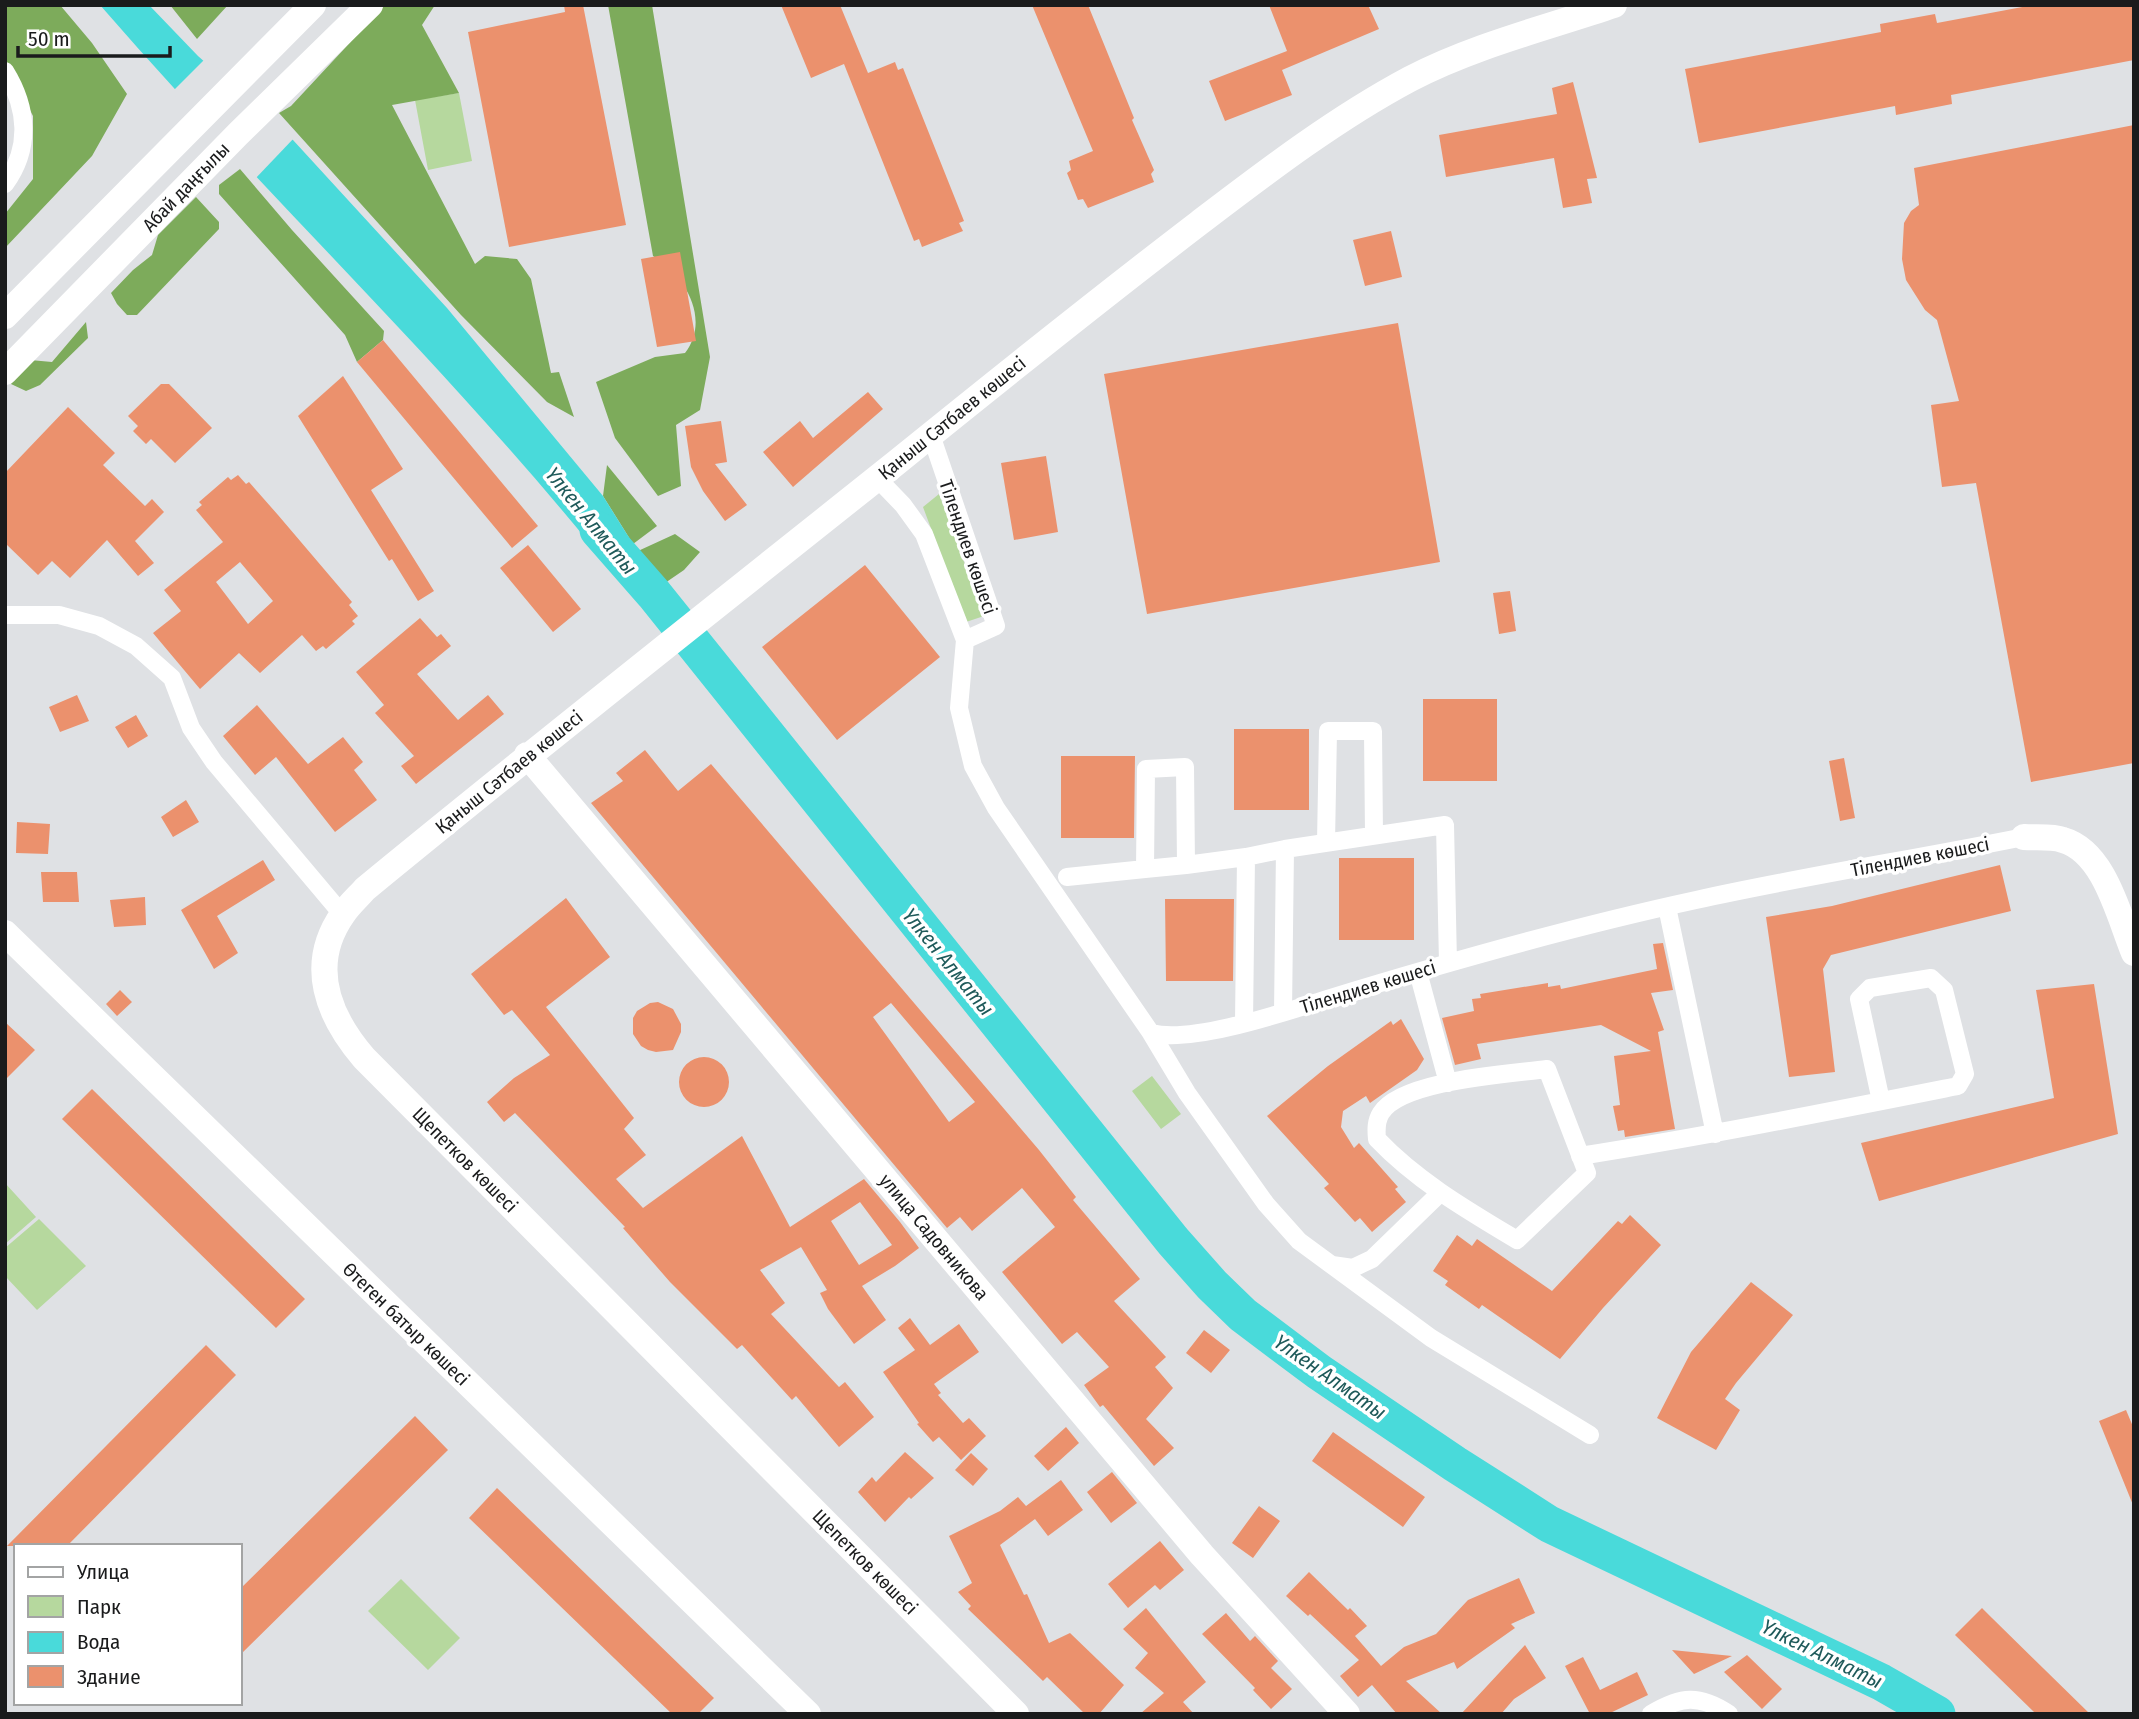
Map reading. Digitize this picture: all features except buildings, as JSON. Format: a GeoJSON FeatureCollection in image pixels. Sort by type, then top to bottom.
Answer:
{"type":"FeatureCollection","features":[{"type":"Feature","properties":{"kind":"main road","name":"Абай даңғылы"},"geometry":{"type":"LineString","coordinates":[[5,316],[313,5]]}},
{"type":"Feature","properties":{"kind":"main road","name":"Абай даңғылы"},"geometry":{"type":"LineString","coordinates":[[5,372],[214,158],[370,5]]}},
{"type":"Feature","properties":{"kind":"main road","name":"Қаныш Сәтбаев көшесі"},"geometry":{"type":"LineString","coordinates":[[342,914],[365,889],[527,755],[646,663],[1103,296],[1265,173],[1361,108],[1412,78],[1470,54],[1614,5]]}},
{"type":"Feature","properties":{"kind":"main road","name":"улица Садовникова"},"geometry":{"type":"LineString","coordinates":[[527,755],[1202,1555],[1347,1714]]}},
{"type":"Feature","properties":{"kind":"main road"},"geometry":{"type":"LineString","coordinates":[[2024,838],[2063,839],[2085,853],[2100,869],[2134,953]]}},
{"type":"Feature","properties":{"kind":"main road","name":"Щепетков көшесі"},"geometry":{"type":"LineString","coordinates":[[342,914],[330,940],[324,970],[327,995],[335,1018],[364,1058],[1016,1714]]}},
{"type":"Feature","properties":{"kind":"main road","name":"Өтеген батыр көшесі"},"geometry":{"type":"LineString","coordinates":[[5,933],[808,1714]]}},
{"type":"Feature","properties":{"kind":"street"},"geometry":{"type":"LineString","coordinates":[[5,71],[15,86],[23,123],[23,145],[17,167],[5,184]]}},
{"type":"Feature","properties":{"kind":"street","name":"Тілендиев көшесі"},"geometry":{"type":"LineString","coordinates":[[931,435],[996,626],[965,640]]}},
{"type":"Feature","properties":{"kind":"street","name":"Тілендиев көшесі"},"geometry":{"type":"LineString","coordinates":[[877,478],[903,505],[924,534],[965,640],[959,708],[973,766],[996,808],[1152,1033],[1165,1036],[1183,1035],[1244,1023],[1448,962],[1667,907],[2024,838]]}},
{"type":"Feature","properties":{"kind":"street"},"geometry":{"type":"LineString","coordinates":[[5,615],[59,615],[99,626],[136,646],[172,678],[191,728],[214,762],[342,914]]}},
{"type":"Feature","properties":{"kind":"street"},"geometry":{"type":"LineString","coordinates":[[1326,843],[1328,731],[1373,732],[1374,835]]}},
{"type":"Feature","properties":{"kind":"street"},"geometry":{"type":"LineString","coordinates":[[1145,869],[1146,769],[1185,767],[1186,865]]}},
{"type":"Feature","properties":{"kind":"street"},"geometry":{"type":"LineString","coordinates":[[1067,877],[1246,857],[1445,825],[1448,962]]}},
{"type":"Feature","properties":{"kind":"street"},"geometry":{"type":"LineString","coordinates":[[1283,1012],[1285,849]]}},
{"type":"Feature","properties":{"kind":"street"},"geometry":{"type":"LineString","coordinates":[[1244,1023],[1246,857]]}},
{"type":"Feature","properties":{"kind":"street"},"geometry":{"type":"LineString","coordinates":[[1667,907],[1715,1134]]}},
{"type":"Feature","properties":{"kind":"street"},"geometry":{"type":"LineString","coordinates":[[1418,972],[1448,1083]]}},
{"type":"Feature","properties":{"kind":"street"},"geometry":{"type":"LineString","coordinates":[[1580,1156],[1715,1134],[1958,1086],[1965,1074],[1944,990],[1931,978],[1870,988],[1859,999],[1881,1101]]}},
{"type":"Feature","properties":{"kind":"street"},"geometry":{"type":"LineString","coordinates":[[1152,1033],[1187,1093],[1266,1204],[1299,1241],[1432,1338],[1590,1435]]}},
{"type":"Feature","properties":{"kind":"street"},"geometry":{"type":"LineString","coordinates":[[1547,1069],[1580,1156],[1587,1173],[1517,1240],[1440,1193],[1390,1153],[1377,1139],[1376,1124],[1383,1110],[1424,1087],[1547,1069]]}},
{"type":"Feature","properties":{"kind":"street"},"geometry":{"type":"LineString","coordinates":[[1332,1265],[1353,1268],[1372,1259],[1440,1193]]}},
{"type":"Feature","properties":{"kind":"street"},"geometry":{"type":"LineString","coordinates":[[1651,1714],[1670,1702],[1695,1699],[1729,1714]]}},
{"type":"Feature","properties":{"kind":"green space"},"geometry":{"type":"Polygon","coordinates":[[[5,5],[60,5],[92,43],[127,94],[92,156],[5,248],[5,214],[33,179],[33,116],[5,60],[5,5]]]}},
{"type":"Feature","properties":{"kind":"green space"},"geometry":{"type":"Polygon","coordinates":[[[170,5],[228,5],[197,39],[170,5]]]}},
{"type":"Feature","properties":{"kind":"green space"},"geometry":{"type":"Polygon","coordinates":[[[385,5],[435,5],[422,25],[459,93],[392,105],[475,264],[485,256],[517,259],[531,279],[551,373],[559,372],[574,417],[547,402],[461,315],[279,113],[291,106],[385,5]]]}},
{"type":"Feature","properties":{"kind":"green space"},"geometry":{"type":"Polygon","coordinates":[[[608,5],[652,5],[710,357],[700,410],[676,425],[681,486],[658,496],[615,438],[596,382],[655,357],[685,353],[692,340],[695,312],[691,299],[675,274],[653,256],[608,5]]]}},
{"type":"Feature","properties":{"kind":"green space"},"geometry":{"type":"Polygon","coordinates":[[[459,93],[472,161],[428,170],[415,100],[459,93]]]}},
{"type":"Feature","properties":{"kind":"green space"},"geometry":{"type":"Polygon","coordinates":[[[240,169],[384,331],[383,340],[357,362],[345,335],[219,194],[219,185],[240,169]]]}},
{"type":"Feature","properties":{"kind":"green space"},"geometry":{"type":"Polygon","coordinates":[[[196,197],[219,222],[219,229],[137,315],[127,315],[111,293],[152,255],[158,235],[196,197]]]}},
{"type":"Feature","properties":{"kind":"green space"},"geometry":{"type":"Polygon","coordinates":[[[86,322],[88,338],[40,385],[26,391],[11,384],[19,370],[30,360],[52,362],[86,322]]]}},
{"type":"Feature","properties":{"kind":"green space"},"geometry":{"type":"Polygon","coordinates":[[[607,465],[657,526],[633,544],[603,496],[607,465]]]}},
{"type":"Feature","properties":{"kind":"green space"},"geometry":{"type":"Polygon","coordinates":[[[939,494],[984,616],[966,622],[923,507],[939,494]]]}},
{"type":"Feature","properties":{"kind":"green space"},"geometry":{"type":"Polygon","coordinates":[[[675,534],[700,552],[684,570],[665,583],[638,551],[675,534]]]}},
{"type":"Feature","properties":{"kind":"green space"},"geometry":{"type":"Polygon","coordinates":[[[1152,1076],[1181,1114],[1161,1129],[1132,1091],[1152,1076]]]}},
{"type":"Feature","properties":{"kind":"green space"},"geometry":{"type":"Polygon","coordinates":[[[5,1183],[36,1217],[5,1244],[5,1183]]]}},
{"type":"Feature","properties":{"kind":"green space"},"geometry":{"type":"Polygon","coordinates":[[[39,1219],[86,1266],[37,1310],[5,1276],[5,1248],[39,1219]]]}},
{"type":"Feature","properties":{"kind":"green space"},"geometry":{"type":"Polygon","coordinates":[[[401,1579],[460,1638],[428,1670],[368,1611],[401,1579]]]}},
{"type":"Feature","properties":{"kind":"water"},"geometry":{"type":"Polygon","coordinates":[[[100,5],[149,5],[198,56],[293,140],[447,308],[603,496],[643,560],[619,580],[494,432],[230,149],[100,5]]]}},
{"type":"Feature","properties":{"kind":"pier"},"geometry":{"type":"Polygon","coordinates":[[[206,58],[295,137],[254,180],[172,92],[206,58]]]}},
{"type":"Feature","properties":{"kind":"waterway","name":"Үлкен Алматы"},"geometry":{"type":"LineString","coordinates":[[598,530],[654,594],[1173,1241],[1243,1315],[1319,1372],[1549,1524],[1881,1682],[1937,1714]]}}]}
